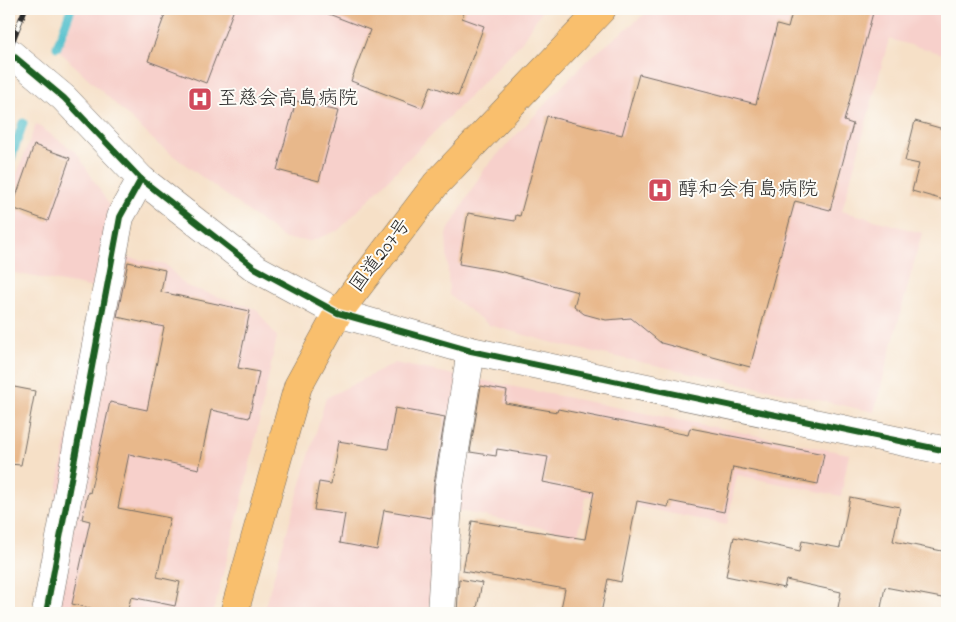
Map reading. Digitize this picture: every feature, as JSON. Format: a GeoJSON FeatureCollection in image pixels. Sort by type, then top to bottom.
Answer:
{"type":"FeatureCollection","features":[{"type":"Feature","properties":{"kind":"highway","name":"国道207号"},"geometry":{"type":"LineString","coordinates":[[234,613],[298,386],[338,313],[436,184],[602,9]]}},
{"type":"Feature","properties":{"kind":"street"},"geometry":{"type":"LineString","coordinates":[[9,52],[64,98],[141,179],[255,268],[338,313],[471,351],[947,451]]}},
{"type":"Feature","properties":{"kind":"street"},"geometry":{"type":"LineString","coordinates":[[46,613],[120,217],[141,179]]}},
{"type":"Feature","properties":{"kind":"street"},"geometry":{"type":"LineString","coordinates":[[440,613],[448,487],[471,351]]}},
{"type":"Feature","properties":{"kind":"shaded area"},"geometry":{"type":"Polygon","coordinates":[[[76,9],[543,9],[520,44],[339,230],[311,241],[285,239],[159,145],[60,52],[76,9]]]}},
{"type":"Feature","properties":{"kind":"shaded area","name":"醇和会有島病院"},"geometry":{"type":"Polygon","coordinates":[[[651,9],[947,9],[947,55],[889,39],[842,211],[922,233],[874,412],[561,345],[489,325],[449,295],[446,234],[484,169],[585,62],[651,9]]]}},
{"type":"Feature","properties":{"kind":"shaded area"},"geometry":{"type":"Polygon","coordinates":[[[36,124],[77,153],[109,205],[123,257],[165,264],[186,286],[256,309],[277,337],[243,496],[213,613],[34,613],[95,288],[9,272],[9,195],[36,124]]]}},
{"type":"Feature","properties":{"kind":"shaded area"},"geometry":{"type":"Polygon","coordinates":[[[395,363],[849,454],[841,496],[737,475],[727,525],[586,496],[578,535],[444,508],[429,613],[263,613],[326,398],[395,363]]]}},
{"type":"Feature","properties":{"kind":"building"},"geometry":{"type":"Polygon","coordinates":[[[167,9],[234,9],[206,83],[148,61],[167,9]]]}},
{"type":"Feature","properties":{"kind":"building"},"geometry":{"type":"Polygon","coordinates":[[[321,9],[465,9],[462,18],[484,26],[458,96],[431,86],[422,108],[351,81],[370,30],[321,11],[321,9]]]}},
{"type":"Feature","properties":{"kind":"building"},"geometry":{"type":"Polygon","coordinates":[[[793,9],[874,9],[844,121],[853,124],[830,210],[795,201],[750,367],[661,343],[631,318],[606,320],[584,314],[574,306],[578,292],[499,271],[459,264],[468,213],[515,221],[516,215],[520,216],[547,116],[622,135],[639,74],[756,104],[777,25],[788,28],[793,9]]]}},
{"type":"Feature","properties":{"kind":"building"},"geometry":{"type":"Polygon","coordinates":[[[296,101],[338,111],[319,181],[277,170],[296,101]]]}},
{"type":"Feature","properties":{"kind":"building"},"geometry":{"type":"Polygon","coordinates":[[[915,121],[947,130],[947,201],[912,191],[919,164],[905,161],[915,121]]]}},
{"type":"Feature","properties":{"kind":"building"},"geometry":{"type":"Polygon","coordinates":[[[34,145],[70,158],[48,221],[12,208],[34,145]]]}},
{"type":"Feature","properties":{"kind":"building"},"geometry":{"type":"Polygon","coordinates":[[[128,262],[165,270],[161,292],[250,311],[238,368],[259,372],[249,418],[211,410],[199,469],[129,454],[118,508],[170,518],[157,577],[180,582],[175,606],[131,597],[127,613],[112,613],[72,604],[90,521],[82,519],[88,492],[90,493],[110,402],[147,410],[164,327],[117,317],[128,262]]]}},
{"type":"Feature","properties":{"kind":"building"},"geometry":{"type":"Polygon","coordinates":[[[9,386],[35,391],[21,465],[9,464],[9,386]]]}},
{"type":"Feature","properties":{"kind":"building"},"geometry":{"type":"Polygon","coordinates":[[[481,386],[507,391],[505,403],[557,412],[558,409],[688,435],[690,428],[824,454],[818,484],[733,467],[724,512],[669,501],[668,507],[637,501],[621,582],[608,579],[601,613],[560,613],[565,589],[463,571],[472,521],[585,539],[594,492],[543,482],[548,457],[497,449],[496,456],[470,452],[481,386]]]}},
{"type":"Feature","properties":{"kind":"building"},"geometry":{"type":"Polygon","coordinates":[[[395,408],[445,417],[434,484],[431,518],[384,510],[377,550],[340,543],[345,514],[314,510],[319,482],[331,484],[338,441],[388,449],[395,408]]]}},
{"type":"Feature","properties":{"kind":"building"},"geometry":{"type":"Polygon","coordinates":[[[850,497],[900,507],[893,541],[947,552],[947,599],[885,587],[880,613],[837,613],[841,592],[786,580],[784,588],[726,576],[734,537],[800,551],[802,541],[840,548],[850,497]]]}},
{"type":"Feature","properties":{"kind":"building"},"geometry":{"type":"Polygon","coordinates":[[[459,579],[482,583],[476,613],[457,613],[459,579]]]}},
{"type":"Feature","properties":{"kind":"waterway"},"geometry":{"type":"LineString","coordinates":[[57,47],[71,9]]}},
{"type":"Feature","properties":{"kind":"waterway"},"geometry":{"type":"LineString","coordinates":[[9,164],[23,123]]}},
{"type":"Feature","properties":{"kind":"railway"},"geometry":{"type":"LineString","coordinates":[[9,50],[25,9]]}},
{"type":"Feature","properties":{"kind":"cycle path"},"geometry":{"type":"LineString","coordinates":[[9,52],[64,98],[141,179],[255,268],[338,313],[471,351],[947,451]]}},
{"type":"Feature","properties":{"kind":"cycle path"},"geometry":{"type":"LineString","coordinates":[[46,613],[120,217],[141,179]]}},
{"type":"Feature","properties":{"kind":"place","name":"至慈会高島病院"},"geometry":{"type":"Point","coordinates":[200,99]}},
{"type":"Feature","properties":{"kind":"place","name":"醇和会有島病院"},"geometry":{"type":"Point","coordinates":[660,190]}}]}
